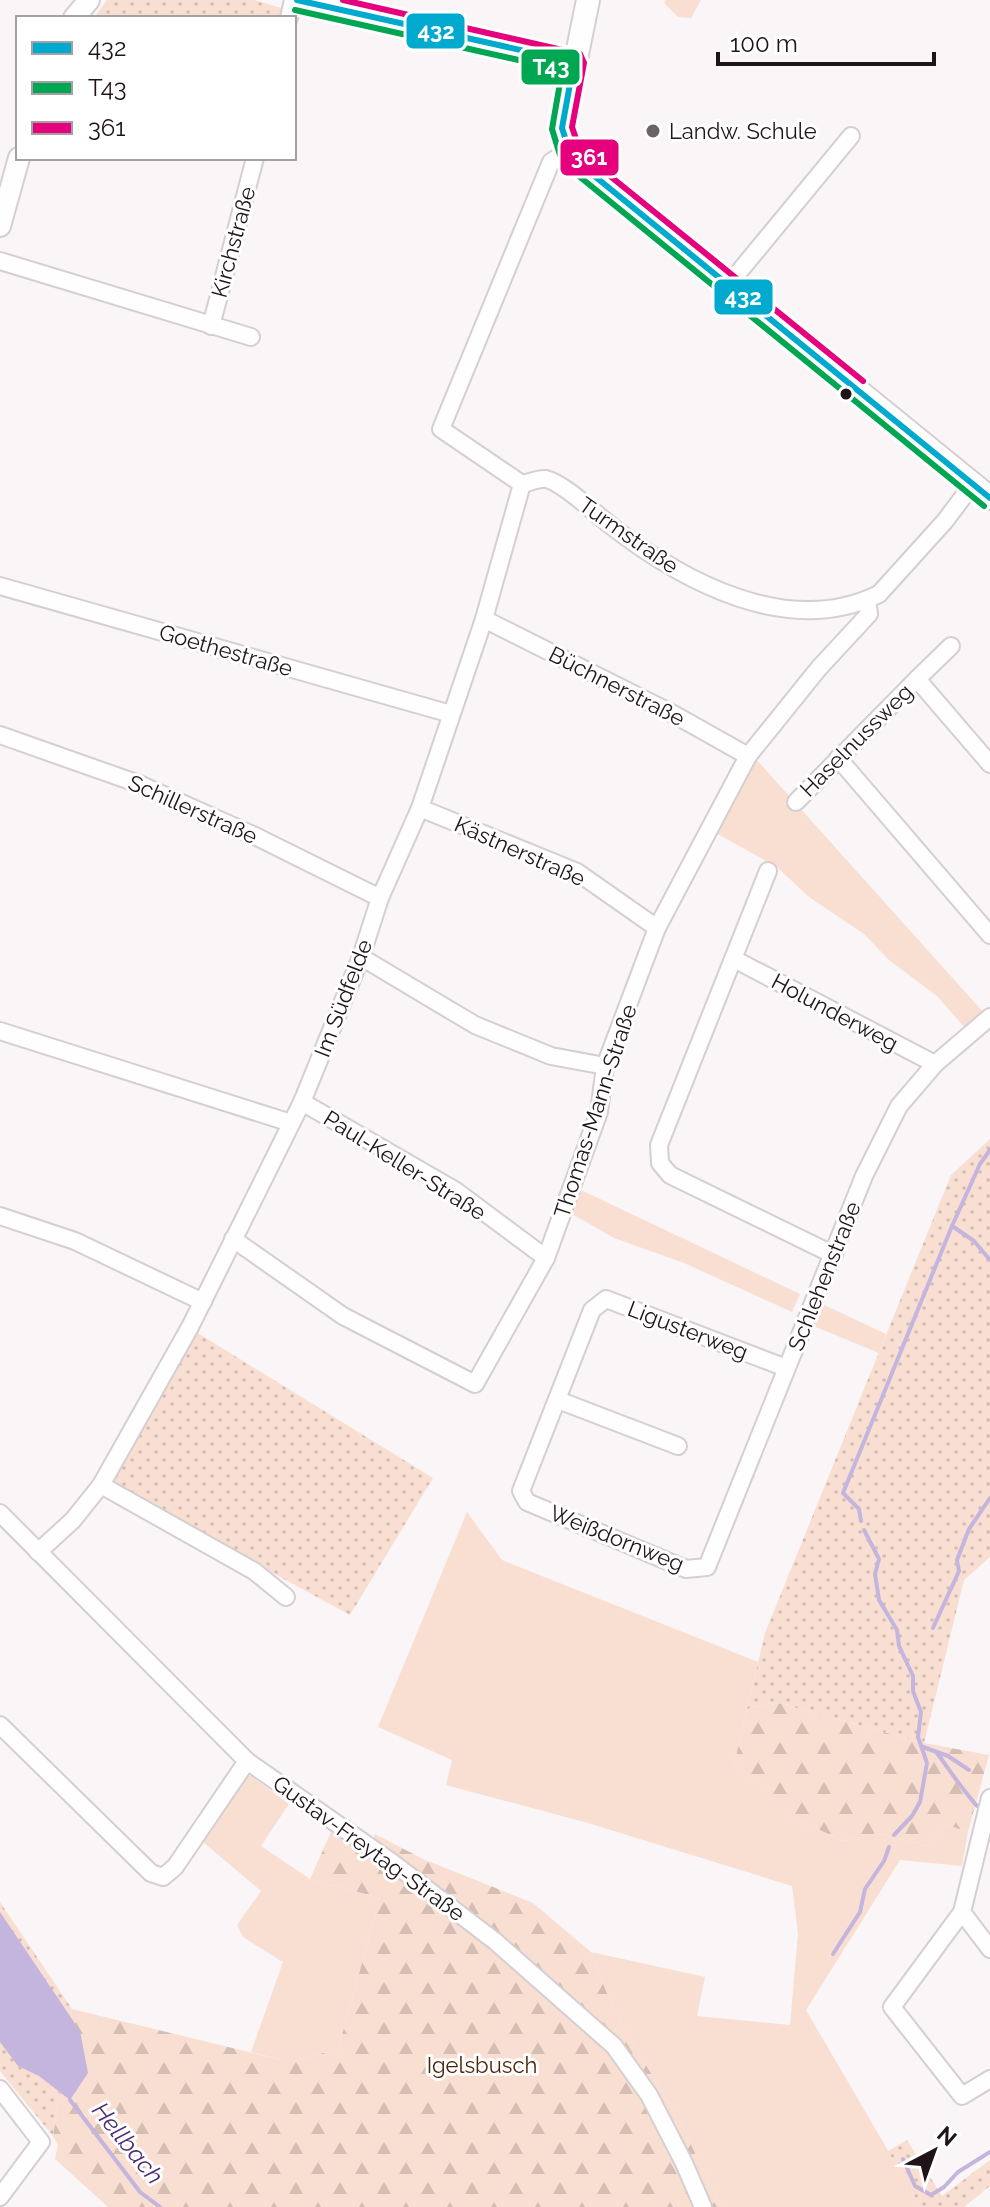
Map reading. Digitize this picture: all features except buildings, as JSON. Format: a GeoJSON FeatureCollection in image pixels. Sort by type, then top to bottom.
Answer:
{"type":"FeatureCollection","features":[{"type":"Feature","properties":{"kind":"main road"},"geometry":{"type":"LineString","coordinates":[[588,0],[562,128],[569,150],[587,170],[981,492]]}},
{"type":"Feature","properties":{"kind":"street"},"geometry":{"type":"LineString","coordinates":[[76,16],[89,0]]}},
{"type":"Feature","properties":{"kind":"street"},"geometry":{"type":"LineString","coordinates":[[295,0],[574,62]]}},
{"type":"Feature","properties":{"kind":"street"},"geometry":{"type":"LineString","coordinates":[[729,284],[851,136]]}},
{"type":"Feature","properties":{"kind":"street"},"geometry":{"type":"LineString","coordinates":[[522,484],[441,429],[551,162],[569,150]]}},
{"type":"Feature","properties":{"kind":"street"},"geometry":{"type":"LineString","coordinates":[[0,226],[18,160]]}},
{"type":"Feature","properties":{"kind":"street","name":"Kirchstraße"},"geometry":{"type":"LineString","coordinates":[[211,326],[254,160]]}},
{"type":"Feature","properties":{"kind":"street"},"geometry":{"type":"LineString","coordinates":[[0,261],[251,337]]}},
{"type":"Feature","properties":{"kind":"street","name":"Turmstraße"},"geometry":{"type":"LineString","coordinates":[[522,484],[545,479],[561,487],[654,557],[690,577],[763,606],[796,611],[867,600]]}},
{"type":"Feature","properties":{"kind":"street","name":"Im Südfelde"},"geometry":{"type":"LineString","coordinates":[[38,1552],[73,1520],[101,1485],[203,1302],[302,1102],[361,957],[380,898],[420,808],[484,619],[522,484]]}},
{"type":"Feature","properties":{"kind":"street"},"geometry":{"type":"LineString","coordinates":[[867,600],[879,594],[945,521],[981,492]]}},
{"type":"Feature","properties":{"kind":"street","name":"Goethestraße"},"geometry":{"type":"LineString","coordinates":[[0,586],[451,714]]}},
{"type":"Feature","properties":{"kind":"street","name":"Thomas-Mann-Straße"},"geometry":{"type":"LineString","coordinates":[[233,1239],[343,1316],[475,1384],[546,1258],[599,1112],[605,1066],[657,928],[748,756],[810,678],[869,614],[867,600]]}},
{"type":"Feature","properties":{"kind":"street","name":"Büchnerstraße"},"geometry":{"type":"LineString","coordinates":[[484,619],[675,715],[748,756]]}},
{"type":"Feature","properties":{"kind":"street","name":"Haselnussweg"},"geometry":{"type":"LineString","coordinates":[[796,802],[951,646]]}},
{"type":"Feature","properties":{"kind":"street","name":"Haselnussweg"},"geometry":{"type":"LineString","coordinates":[[917,679],[990,764]]}},
{"type":"Feature","properties":{"kind":"street","name":"Schillerstraße"},"geometry":{"type":"LineString","coordinates":[[0,735],[139,784],[253,835],[380,898]]}},
{"type":"Feature","properties":{"kind":"street"},"geometry":{"type":"LineString","coordinates":[[838,758],[990,935]]}},
{"type":"Feature","properties":{"kind":"street","name":"Kästnerstraße"},"geometry":{"type":"LineString","coordinates":[[420,808],[577,872],[657,928]]}},
{"type":"Feature","properties":{"kind":"street"},"geometry":{"type":"LineString","coordinates":[[768,871],[659,1145],[660,1163],[670,1175],[834,1255]]}},
{"type":"Feature","properties":{"kind":"street"},"geometry":{"type":"LineString","coordinates":[[361,957],[475,1025],[551,1056],[605,1066]]}},
{"type":"Feature","properties":{"kind":"street","name":"Holunderweg"},"geometry":{"type":"LineString","coordinates":[[734,959],[935,1064]]}},
{"type":"Feature","properties":{"kind":"street","name":"Schlehenstraße"},"geometry":{"type":"LineString","coordinates":[[707,1567],[864,1176],[899,1106],[935,1064],[990,1017]]}},
{"type":"Feature","properties":{"kind":"street"},"geometry":{"type":"LineString","coordinates":[[0,1031],[291,1123]]}},
{"type":"Feature","properties":{"kind":"street","name":"Paul-Keller-Straße"},"geometry":{"type":"LineString","coordinates":[[302,1102],[456,1191],[546,1258]]}},
{"type":"Feature","properties":{"kind":"street"},"geometry":{"type":"LineString","coordinates":[[0,1216],[75,1241],[203,1302]]}},
{"type":"Feature","properties":{"kind":"street","name":"Ligusterweg"},"geometry":{"type":"LineString","coordinates":[[527,1502],[521,1491],[592,1310],[606,1299],[786,1368]]}},
{"type":"Feature","properties":{"kind":"street"},"geometry":{"type":"LineString","coordinates":[[558,1400],[678,1446]]}},
{"type":"Feature","properties":{"kind":"street"},"geometry":{"type":"LineString","coordinates":[[101,1485],[254,1571],[286,1597]]}},
{"type":"Feature","properties":{"kind":"street","name":"Weißdornweg"},"geometry":{"type":"LineString","coordinates":[[527,1502],[686,1569],[707,1567]]}},
{"type":"Feature","properties":{"kind":"street","name":"Gustav-Freytag-Straße"},"geometry":{"type":"LineString","coordinates":[[0,1513],[247,1761],[393,1863],[496,1942],[614,2046],[649,2095],[703,2207]]}},
{"type":"Feature","properties":{"kind":"street"},"geometry":{"type":"LineString","coordinates":[[0,1725],[151,1873],[163,1877],[175,1867],[247,1761]]}},
{"type":"Feature","properties":{"kind":"street"},"geometry":{"type":"LineString","coordinates":[[990,1798],[962,1912],[892,2007],[962,2096],[990,2079]]}},
{"type":"Feature","properties":{"kind":"street"},"geometry":{"type":"LineString","coordinates":[[962,1912],[990,1949]]}},
{"type":"Feature","properties":{"kind":"street"},"geometry":{"type":"LineString","coordinates":[[0,2089],[41,2142],[0,2197]]}},
{"type":"Feature","properties":{"kind":"green space"},"geometry":{"type":"Polygon","coordinates":[[[107,0],[254,0],[285,9],[283,16],[95,16],[107,0]]]}},
{"type":"Feature","properties":{"kind":"green space"},"geometry":{"type":"Polygon","coordinates":[[[666,0],[701,0],[691,18],[678,17],[664,3],[666,0]]]}},
{"type":"Feature","properties":{"kind":"green space"},"geometry":{"type":"Polygon","coordinates":[[[755,758],[984,1013],[966,1029],[937,996],[889,960],[864,934],[809,897],[777,867],[714,832],[755,758]]]}},
{"type":"Feature","properties":{"kind":"green space"},"geometry":{"type":"Polygon","coordinates":[[[990,1139],[990,1557],[964,1580],[924,1743],[775,1702],[747,1709],[765,1633],[951,1175],[990,1139]]]}},
{"type":"Feature","properties":{"kind":"green space"},"geometry":{"type":"Polygon","coordinates":[[[581,1190],[800,1294],[792,1312],[684,1263],[614,1238],[572,1214],[581,1190]]]}},
{"type":"Feature","properties":{"kind":"green space"},"geometry":{"type":"Polygon","coordinates":[[[820,1303],[886,1334],[879,1353],[811,1325],[820,1303]]]}},
{"type":"Feature","properties":{"kind":"green space"},"geometry":{"type":"Polygon","coordinates":[[[196,1332],[433,1478],[350,1615],[109,1484],[196,1332]]]}},
{"type":"Feature","properties":{"kind":"green space"},"geometry":{"type":"Polygon","coordinates":[[[467,1512],[502,1560],[758,1662],[734,1765],[784,1803],[791,1817],[844,1841],[877,1833],[927,1846],[944,1824],[968,1832],[962,1866],[900,1860],[806,2010],[921,2207],[721,2207],[682,2126],[613,2009],[591,1952],[705,1977],[697,2016],[790,2025],[798,1934],[792,1886],[588,1823],[446,1785],[452,1760],[378,1727],[467,1512]]]}},
{"type":"Feature","properties":{"kind":"green space"},"geometry":{"type":"Polygon","coordinates":[[[775,1702],[924,1743],[989,1755],[968,1832],[944,1824],[927,1846],[877,1833],[844,1841],[791,1817],[783,1803],[734,1765],[747,1709],[775,1702]]]}},
{"type":"Feature","properties":{"kind":"green space"},"geometry":{"type":"Polygon","coordinates":[[[245,1775],[251,1776],[289,1804],[261,1846],[310,1879],[380,1898],[338,2049],[290,2062],[251,2052],[283,1962],[243,1937],[237,1925],[261,1891],[203,1842],[245,1775]]]}},
{"type":"Feature","properties":{"kind":"green space","name":"Igelsbusch"},"geometry":{"type":"Polygon","coordinates":[[[331,1832],[367,1852],[375,1834],[423,1859],[533,1903],[591,1952],[613,2009],[682,2126],[721,2207],[108,2207],[55,2159],[58,2145],[53,2136],[72,2009],[290,2062],[338,2049],[380,1898],[310,1879],[331,1832]]]}},
{"type":"Feature","properties":{"kind":"green space"},"geometry":{"type":"Polygon","coordinates":[[[0,1902],[72,2009],[53,2136],[0,2071],[0,1902]]]}},
{"type":"Feature","properties":{"kind":"green space"},"geometry":{"type":"Polygon","coordinates":[[[907,2140],[942,2196],[990,2160],[990,2186],[964,2207],[921,2207],[888,2151],[907,2140]]]}},
{"type":"Feature","properties":{"kind":"shaded area"},"geometry":{"type":"Polygon","coordinates":[[[0,1912],[80,2031],[88,2073],[70,2100],[39,2076],[18,2066],[0,2042],[0,1912]]]}},
{"type":"Feature","properties":{"kind":"waterway"},"geometry":{"type":"LineString","coordinates":[[861,1521],[859,1509],[843,1493],[952,1226],[980,1164],[990,1150]]}},
{"type":"Feature","properties":{"kind":"waterway"},"geometry":{"type":"LineString","coordinates":[[952,1226],[974,1241],[990,1260]]}},
{"type":"Feature","properties":{"kind":"waterway"},"geometry":{"type":"LineString","coordinates":[[933,1628],[959,1571],[957,1560],[969,1529],[990,1498]]}},
{"type":"Feature","properties":{"kind":"waterway"},"geometry":{"type":"LineString","coordinates":[[864,1530],[879,1559],[875,1574],[879,1600],[897,1630],[899,1646],[913,1676],[913,1691],[921,1712],[918,1737],[927,1763],[920,1802],[894,1835]]}},
{"type":"Feature","properties":{"kind":"waterway"},"geometry":{"type":"LineString","coordinates":[[923,1747],[948,1756],[969,1770]]}},
{"type":"Feature","properties":{"kind":"waterway"},"geometry":{"type":"LineString","coordinates":[[937,1753],[977,1806]]}},
{"type":"Feature","properties":{"kind":"waterway"},"geometry":{"type":"LineString","coordinates":[[833,1954],[860,1912],[865,1889],[884,1861],[889,1847]]}},
{"type":"Feature","properties":{"kind":"waterway","name":"Hellbach"},"geometry":{"type":"LineString","coordinates":[[70,2100],[140,2192],[160,2207]]}},
{"type":"Feature","properties":{"kind":"waterway"},"geometry":{"type":"LineString","coordinates":[[903,2159],[915,2186],[931,2195],[958,2172],[990,2152]]}},
{"type":"Feature","properties":{"kind":"transit line","name":"432"},"geometry":{"type":"LineString","coordinates":[[297,0],[574,62]]}},
{"type":"Feature","properties":{"kind":"transit line","name":"361"},"geometry":{"type":"LineString","coordinates":[[343,0],[580,54],[584,63],[572,127],[578,145],[594,163],[863,381]]}},
{"type":"Feature","properties":{"kind":"transit line","name":"T43"},"geometry":{"type":"LineString","coordinates":[[295,10],[572,72]]}},
{"type":"Feature","properties":{"kind":"transit line","name":"T43"},"geometry":{"type":"LineString","coordinates":[[564,60],[552,129],[560,155],[580,177],[984,506]]}},
{"type":"Feature","properties":{"kind":"transit line","name":"432"},"geometry":{"type":"LineString","coordinates":[[574,62],[562,128],[569,150],[587,170],[990,498]]}},
{"type":"Feature","properties":{"kind":"place","name":"Landw. Schule"},"geometry":{"type":"Point","coordinates":[653,131]}}]}
